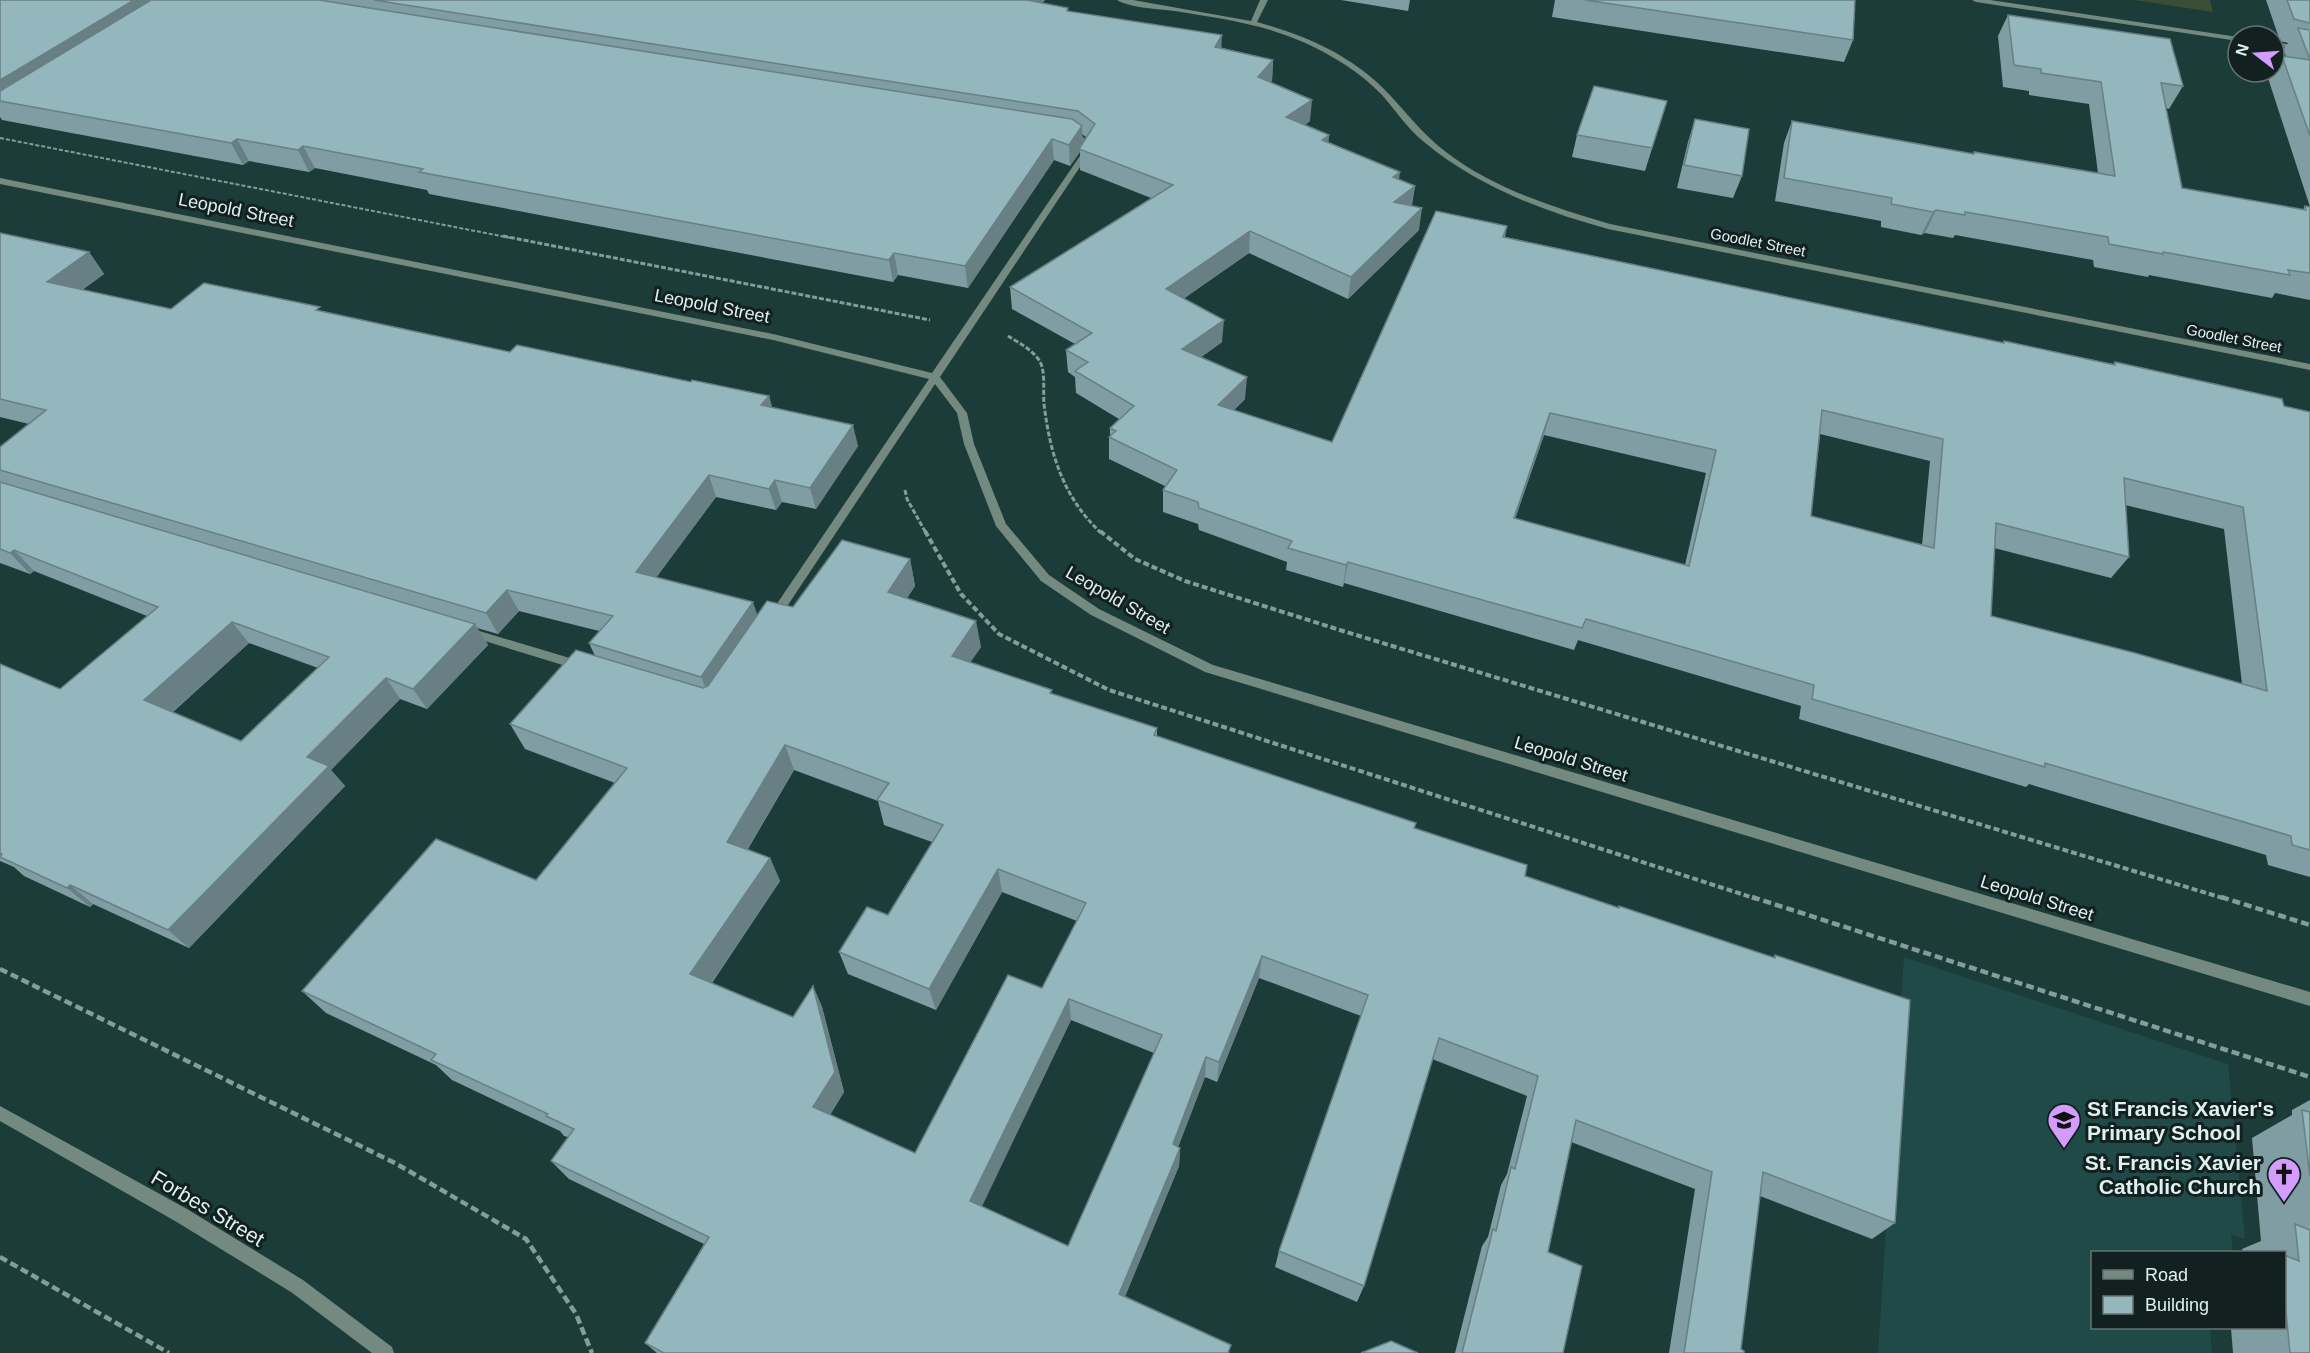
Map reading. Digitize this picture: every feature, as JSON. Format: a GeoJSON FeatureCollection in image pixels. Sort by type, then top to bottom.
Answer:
{"type":"FeatureCollection","features":[{"type":"Feature","properties":{"kind":"street","name":"Goodlet Street"},"geometry":{"type":"LineString","coordinates":[[1121,0],[1253,23],[1303,38],[1351,65],[1379,88],[1408,122],[1443,154],[1476,175],[1522,198],[1557,211],[1608,226],[2310,367]]}},
{"type":"Feature","properties":{"kind":"street"},"geometry":{"type":"LineString","coordinates":[[1253,23],[1264,0]]}},
{"type":"Feature","properties":{"kind":"street"},"geometry":{"type":"LineString","coordinates":[[1976,0],[2226,37]]}},
{"type":"Feature","properties":{"kind":"street"},"geometry":{"type":"LineString","coordinates":[[2286,46],[2310,50]]}},
{"type":"Feature","properties":{"kind":"street"},"geometry":{"type":"LineString","coordinates":[[766,629],[1090,146],[1076,136],[1064,134]]}},
{"type":"Feature","properties":{"kind":"street","name":"Leopold Street"},"geometry":{"type":"LineString","coordinates":[[0,181],[773,337],[935,377],[962,413],[969,444],[1001,526],[1045,578],[1095,612],[1209,669],[2310,999]]}},
{"type":"Feature","properties":{"kind":"street"},"geometry":{"type":"LineString","coordinates":[[0,192],[13,183]]}},
{"type":"Feature","properties":{"kind":"street"},"geometry":{"type":"LineString","coordinates":[[454,627],[590,668]]}},
{"type":"Feature","properties":{"kind":"street","name":"Forbes Street"},"geometry":{"type":"LineString","coordinates":[[0,1113],[181,1215],[287,1280],[386,1353]]}},
{"type":"Feature","properties":{"kind":"path"},"geometry":{"type":"LineString","coordinates":[[0,138],[1011,336],[1027,348],[1042,365],[1042,386],[1059,475],[1077,506],[1101,534],[1128,555],[1163,572],[1285,614],[1960,816],[2310,925]]}},
{"type":"Feature","properties":{"kind":"path"},"geometry":{"type":"LineString","coordinates":[[881,456],[901,476],[907,499],[961,594],[999,634],[1109,690],[2310,1077]]}},
{"type":"Feature","properties":{"kind":"path"},"geometry":{"type":"LineString","coordinates":[[0,969],[395,1163],[526,1239],[576,1314],[592,1353]]}},
{"type":"Feature","properties":{"kind":"path"},"geometry":{"type":"LineString","coordinates":[[0,1257],[169,1353]]}},
{"type":"Feature","properties":{"kind":"shaded area","name":"St Francis Xavier's Primary School"},"geometry":{"type":"Polygon","coordinates":[[[1904,957],[2228,1064],[2245,1239],[2231,1235],[2233,1251],[2091,1251],[2091,1329],[2210,1329],[2212,1353],[1878,1353],[1904,957]]]}},
{"type":"Feature","properties":{"kind":"green space"},"geometry":{"type":"Polygon","coordinates":[[[2134,0],[2210,0],[2213,12],[2134,0]]]}},
{"type":"Feature","properties":{"kind":"building"},"geometry":{"type":"Polygon","coordinates":[[[0,0],[134,0],[0,80],[0,0]]]}},
{"type":"Feature","properties":{"kind":"building"},"geometry":{"type":"Polygon","coordinates":[[[151,0],[319,0],[1072,119],[1082,126],[1069,145],[1052,139],[965,266],[894,253],[889,260],[419,172],[423,169],[303,146],[298,150],[237,139],[231,143],[0,101],[0,91],[151,0]]]}},
{"type":"Feature","properties":{"kind":"building"},"geometry":{"type":"Polygon","coordinates":[[[374,0],[1027,0],[1068,8],[1067,11],[1222,35],[1215,47],[1273,60],[1258,77],[1312,100],[1286,117],[1329,135],[1322,140],[1400,172],[1393,177],[1415,186],[1394,202],[1422,208],[1351,277],[1250,231],[1166,289],[1224,320],[1182,349],[1247,377],[1218,405],[1332,442],[1436,211],[1507,226],[1503,237],[2004,343],[2004,341],[2115,365],[2115,362],[2282,399],[2284,406],[2310,412],[2310,850],[2292,845],[2291,836],[2045,763],[2045,767],[1812,699],[1814,685],[1586,619],[1582,628],[1348,562],[1346,565],[1288,548],[1292,541],[1199,508],[1198,502],[1163,490],[1177,470],[1109,437],[1116,431],[1110,428],[1134,406],[1075,371],[1088,362],[1066,350],[1092,333],[1010,287],[1173,185],[1079,149],[1095,124],[1078,111],[374,0]],[[1822,410],[1811,516],[1934,548],[1943,439],[1822,410]],[[1550,413],[1514,518],[1689,566],[1716,450],[1550,413]],[[2124,478],[2129,557],[1996,523],[1991,616],[2135,653],[2267,691],[2243,507],[2124,478]]]}},
{"type":"Feature","properties":{"kind":"building"},"geometry":{"type":"Polygon","coordinates":[[[1585,0],[1855,0],[1853,40],[1585,0]]]}},
{"type":"Feature","properties":{"kind":"building"},"geometry":{"type":"Polygon","coordinates":[[[2287,0],[2310,0],[2310,23],[2294,19],[2287,0]]]}},
{"type":"Feature","properties":{"kind":"building"},"geometry":{"type":"Polygon","coordinates":[[[2008,15],[2170,39],[2183,86],[2161,83],[2182,188],[2306,210],[2305,206],[2310,207],[2310,273],[2288,270],[2290,275],[2163,252],[2163,254],[2109,244],[2108,237],[1965,212],[1965,215],[1936,210],[1933,212],[1891,204],[1892,198],[1784,178],[1792,121],[1974,154],[1974,152],[2115,176],[2101,82],[2041,73],[2041,69],[2014,65],[2008,15]]]}},
{"type":"Feature","properties":{"kind":"building"},"geometry":{"type":"Polygon","coordinates":[[[2298,28],[2310,30],[2310,60],[2298,28]]]}},
{"type":"Feature","properties":{"kind":"building"},"geometry":{"type":"Polygon","coordinates":[[[2286,57],[2310,60],[2310,136],[2286,67],[2286,57]]]}},
{"type":"Feature","properties":{"kind":"building"},"geometry":{"type":"Polygon","coordinates":[[[1594,86],[1667,101],[1652,148],[1577,135],[1594,86]]]}},
{"type":"Feature","properties":{"kind":"building"},"geometry":{"type":"Polygon","coordinates":[[[1695,119],[1749,129],[1742,176],[1684,165],[1695,119]]]}},
{"type":"Feature","properties":{"kind":"building"},"geometry":{"type":"Polygon","coordinates":[[[0,233],[89,252],[47,282],[171,309],[204,283],[320,307],[316,310],[510,352],[517,345],[769,396],[761,405],[853,425],[810,488],[775,480],[769,489],[709,475],[636,572],[753,602],[701,677],[589,643],[613,616],[507,590],[486,613],[0,470],[0,447],[46,410],[0,399],[0,233]]]}},
{"type":"Feature","properties":{"kind":"building"},"geometry":{"type":"Polygon","coordinates":[[[0,482],[475,624],[413,689],[386,678],[307,757],[329,766],[168,930],[70,885],[67,888],[0,857],[2,854],[0,853],[0,664],[60,689],[158,607],[14,550],[10,553],[0,549],[0,482]],[[232,622],[144,700],[241,741],[329,657],[232,622]]]}},
{"type":"Feature","properties":{"kind":"building"},"geometry":{"type":"Polygon","coordinates":[[[842,540],[910,559],[888,592],[976,621],[952,656],[1052,690],[1050,693],[1157,728],[1154,735],[1416,823],[1414,828],[1527,865],[1525,876],[1910,1000],[1895,1223],[1763,1172],[1741,1349],[1744,1353],[1684,1353],[1712,1172],[1576,1120],[1548,1252],[1582,1266],[1563,1353],[1462,1353],[1493,1229],[1496,1231],[1511,1167],[1515,1169],[1538,1076],[1439,1038],[1364,1286],[1279,1251],[1368,995],[1262,956],[1219,1062],[1206,1057],[1173,1144],[1180,1148],[1119,1294],[1231,1345],[1228,1353],[664,1353],[645,1343],[709,1237],[551,1161],[574,1129],[546,1116],[548,1114],[431,1060],[436,1054],[302,991],[436,839],[536,880],[627,768],[510,724],[576,650],[703,688],[708,686],[767,601],[793,607],[842,540]],[[785,745],[727,842],[770,858],[690,974],[793,1017],[813,986],[835,1072],[813,1107],[915,1153],[1008,975],[1042,988],[1086,903],[998,869],[929,989],[839,952],[867,907],[888,915],[943,825],[877,800],[889,783],[785,745]],[[1069,999],[970,1201],[1068,1246],[1162,1035],[1069,999]]]}},
{"type":"Feature","properties":{"kind":"building"},"geometry":{"type":"Polygon","coordinates":[[[2302,1110],[2310,1112],[2310,1176],[2302,1110]]]}},
{"type":"Feature","properties":{"kind":"building"},"geometry":{"type":"Polygon","coordinates":[[[2295,1224],[2310,1230],[2310,1353],[2290,1353],[2286,1312],[2286,1256],[2299,1261],[2295,1224]]]}},
{"type":"Feature","properties":{"kind":"building"},"geometry":{"type":"Polygon","coordinates":[[[1391,1341],[1418,1353],[1361,1353],[1391,1341]]]}},
{"type":"Feature","properties":{"kind":"place","name":"St Francis Xavier's Primary School"},"geometry":{"type":"Point","coordinates":[2064,1149]}},
{"type":"Feature","properties":{"kind":"place","name":"St. Francis Xavier Catholic Church"},"geometry":{"type":"Point","coordinates":[2284,1203]}}]}
